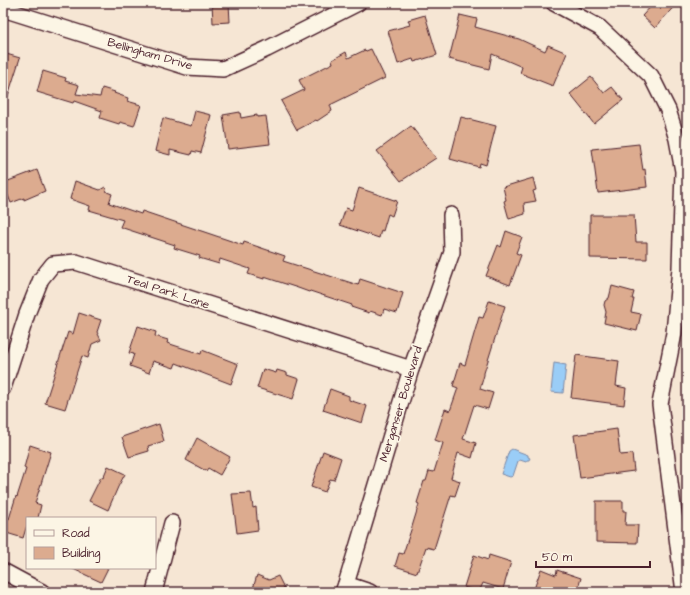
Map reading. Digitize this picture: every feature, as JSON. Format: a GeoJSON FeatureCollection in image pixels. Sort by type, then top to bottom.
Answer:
{"type":"FeatureCollection","features":[{"type":"Feature","properties":{"kind":"street","name":"Bellingham Drive"},"geometry":{"type":"LineString","coordinates":[[3,9],[187,67],[223,69],[274,46],[358,3]]}},
{"type":"Feature","properties":{"kind":"street"},"geometry":{"type":"LineString","coordinates":[[554,3],[600,28],[651,76],[668,110],[677,139],[683,171],[680,268],[674,333],[660,404],[684,592]]}},
{"type":"Feature","properties":{"kind":"street","name":"Merganser Boulevard"},"geometry":{"type":"LineString","coordinates":[[345,588],[411,369],[452,252],[451,215]]}},
{"type":"Feature","properties":{"kind":"street","name":"Teal Park Lane"},"geometry":{"type":"LineString","coordinates":[[3,388],[27,314],[41,279],[54,264],[76,262],[411,369]]}},
{"type":"Feature","properties":{"kind":"street"},"geometry":{"type":"LineString","coordinates":[[154,592],[172,523]]}},
{"type":"Feature","properties":{"kind":"street"},"geometry":{"type":"LineString","coordinates":[[3,571],[42,592]]}},
{"type":"Feature","properties":{"kind":"street"},"geometry":{"type":"LineString","coordinates":[[345,588],[370,592]]}},
{"type":"Feature","properties":{"kind":"water"},"geometry":{"type":"Polygon","coordinates":[[[554,363],[566,365],[563,393],[551,392],[554,363]]]}},
{"type":"Feature","properties":{"kind":"water"},"geometry":{"type":"Polygon","coordinates":[[[512,449],[528,455],[530,458],[526,462],[520,460],[518,461],[513,476],[510,477],[501,474],[509,451],[512,449]]]}},
{"type":"Feature","properties":{"kind":"building"},"geometry":{"type":"Polygon","coordinates":[[[212,3],[229,3],[230,22],[213,23],[212,3]]]}},
{"type":"Feature","properties":{"kind":"building"},"geometry":{"type":"Polygon","coordinates":[[[654,3],[677,3],[655,28],[642,16],[654,3]]]}},
{"type":"Feature","properties":{"kind":"building"},"geometry":{"type":"Polygon","coordinates":[[[425,15],[437,55],[414,62],[413,59],[398,64],[388,31],[410,25],[408,20],[425,15]]]}},
{"type":"Feature","properties":{"kind":"building"},"geometry":{"type":"Polygon","coordinates":[[[460,15],[477,19],[475,27],[519,39],[545,51],[548,45],[567,53],[553,86],[520,73],[522,67],[492,54],[489,69],[449,59],[460,15]]]}},
{"type":"Feature","properties":{"kind":"building"},"geometry":{"type":"Polygon","coordinates":[[[371,49],[385,78],[330,105],[332,111],[317,121],[316,120],[297,130],[281,101],[304,90],[299,80],[333,63],[332,60],[346,52],[348,58],[365,50],[371,49]]]}},
{"type":"Feature","properties":{"kind":"building"},"geometry":{"type":"Polygon","coordinates":[[[3,53],[20,58],[6,102],[3,101],[3,53]]]}},
{"type":"Feature","properties":{"kind":"building"},"geometry":{"type":"Polygon","coordinates":[[[43,71],[66,78],[65,81],[79,85],[76,94],[100,97],[102,88],[128,98],[127,101],[141,105],[134,126],[120,122],[119,124],[100,118],[102,111],[74,101],[73,103],[37,92],[43,71]]]}},
{"type":"Feature","properties":{"kind":"building"},"geometry":{"type":"Polygon","coordinates":[[[591,77],[604,93],[612,87],[623,100],[594,124],[570,94],[591,77]]]}},
{"type":"Feature","properties":{"kind":"building"},"geometry":{"type":"Polygon","coordinates":[[[195,111],[211,115],[201,153],[192,151],[191,155],[170,150],[170,155],[155,151],[163,118],[191,126],[195,111]]]}},
{"type":"Feature","properties":{"kind":"building"},"geometry":{"type":"Polygon","coordinates":[[[240,112],[241,118],[257,115],[257,117],[266,116],[270,144],[228,149],[223,115],[240,112]]]}},
{"type":"Feature","properties":{"kind":"building"},"geometry":{"type":"Polygon","coordinates":[[[461,117],[496,126],[486,165],[480,163],[479,167],[450,159],[461,117]]]}},
{"type":"Feature","properties":{"kind":"building"},"geometry":{"type":"Polygon","coordinates":[[[411,126],[436,158],[401,181],[377,151],[411,126]]]}},
{"type":"Feature","properties":{"kind":"building"},"geometry":{"type":"Polygon","coordinates":[[[639,144],[643,170],[645,169],[647,187],[598,193],[592,149],[639,144]]]}},
{"type":"Feature","properties":{"kind":"building"},"geometry":{"type":"Polygon","coordinates":[[[37,170],[45,191],[24,200],[24,198],[11,203],[3,183],[37,170]]]}},
{"type":"Feature","properties":{"kind":"building"},"geometry":{"type":"Polygon","coordinates":[[[533,178],[536,190],[533,191],[536,201],[524,203],[525,214],[509,219],[504,201],[506,200],[503,187],[533,178]]]}},
{"type":"Feature","properties":{"kind":"building"},"geometry":{"type":"Polygon","coordinates":[[[75,181],[100,190],[105,187],[107,192],[112,194],[109,203],[141,214],[142,211],[243,245],[244,242],[285,256],[283,261],[358,285],[360,279],[403,293],[397,313],[384,309],[382,315],[370,311],[369,313],[351,307],[352,305],[310,291],[309,292],[264,277],[264,279],[248,274],[250,269],[220,259],[219,264],[199,258],[200,256],[174,248],[175,245],[120,227],[123,220],[89,210],[90,206],[70,199],[75,181]]]}},
{"type":"Feature","properties":{"kind":"building"},"geometry":{"type":"Polygon","coordinates":[[[359,188],[397,201],[392,216],[388,214],[383,231],[381,230],[379,238],[340,225],[346,208],[352,210],[359,188]]]}},
{"type":"Feature","properties":{"kind":"building"},"geometry":{"type":"Polygon","coordinates":[[[590,215],[634,215],[636,242],[647,242],[647,259],[590,258],[590,215]]]}},
{"type":"Feature","properties":{"kind":"building"},"geometry":{"type":"Polygon","coordinates":[[[506,231],[522,237],[516,253],[521,255],[510,285],[486,276],[498,245],[501,247],[506,231]]]}},
{"type":"Feature","properties":{"kind":"building"},"geometry":{"type":"Polygon","coordinates":[[[612,286],[634,292],[631,312],[641,314],[637,331],[604,323],[606,312],[604,305],[605,301],[609,298],[612,286]]]}},
{"type":"Feature","properties":{"kind":"building"},"geometry":{"type":"Polygon","coordinates":[[[489,301],[505,306],[480,389],[493,393],[488,409],[474,405],[463,439],[476,443],[472,458],[458,453],[451,478],[460,481],[455,496],[451,495],[434,549],[426,547],[417,573],[395,566],[399,553],[403,554],[419,504],[417,503],[424,481],[426,481],[429,471],[434,472],[443,443],[435,440],[445,409],[450,411],[458,388],[453,386],[460,363],[465,365],[479,317],[483,318],[489,301]]]}},
{"type":"Feature","properties":{"kind":"building"},"geometry":{"type":"Polygon","coordinates":[[[79,313],[101,320],[97,332],[101,340],[92,344],[88,358],[82,356],[65,409],[45,403],[68,332],[73,334],[79,313]]]}},
{"type":"Feature","properties":{"kind":"building"},"geometry":{"type":"Polygon","coordinates":[[[138,326],[156,332],[155,336],[168,340],[167,343],[201,354],[202,350],[238,364],[231,384],[176,363],[174,368],[153,361],[149,373],[130,366],[134,354],[129,353],[138,326]]]}},
{"type":"Feature","properties":{"kind":"building"},"geometry":{"type":"Polygon","coordinates":[[[576,355],[619,361],[616,386],[626,388],[624,405],[571,398],[576,355]]]}},
{"type":"Feature","properties":{"kind":"building"},"geometry":{"type":"Polygon","coordinates":[[[263,369],[276,373],[277,370],[299,379],[293,399],[257,388],[263,369]]]}},
{"type":"Feature","properties":{"kind":"building"},"geometry":{"type":"Polygon","coordinates":[[[330,389],[349,396],[349,400],[367,406],[362,423],[323,410],[330,389]]]}},
{"type":"Feature","properties":{"kind":"building"},"geometry":{"type":"Polygon","coordinates":[[[159,424],[164,441],[148,446],[149,451],[129,457],[122,437],[159,424]]]}},
{"type":"Feature","properties":{"kind":"building"},"geometry":{"type":"Polygon","coordinates":[[[617,429],[620,455],[632,454],[634,471],[580,478],[574,435],[617,429]]]}},
{"type":"Feature","properties":{"kind":"building"},"geometry":{"type":"Polygon","coordinates":[[[197,438],[230,457],[220,475],[208,468],[206,471],[186,460],[197,438]]]}},
{"type":"Feature","properties":{"kind":"building"},"geometry":{"type":"Polygon","coordinates":[[[30,445],[51,452],[35,503],[41,505],[38,517],[26,517],[26,528],[23,538],[3,532],[3,526],[5,518],[9,519],[16,496],[17,497],[26,469],[24,468],[30,445]]]}},
{"type":"Feature","properties":{"kind":"building"},"geometry":{"type":"Polygon","coordinates":[[[323,451],[341,458],[334,480],[330,479],[325,492],[311,487],[323,451]]]}},
{"type":"Feature","properties":{"kind":"building"},"geometry":{"type":"Polygon","coordinates":[[[108,466],[125,474],[108,510],[89,501],[101,477],[103,478],[108,466]]]}},
{"type":"Feature","properties":{"kind":"building"},"geometry":{"type":"Polygon","coordinates":[[[251,493],[253,508],[256,507],[258,530],[237,533],[232,494],[251,493]]]}},
{"type":"Feature","properties":{"kind":"building"},"geometry":{"type":"Polygon","coordinates":[[[596,501],[623,501],[623,511],[626,511],[625,525],[638,525],[637,543],[596,542],[596,501]]]}},
{"type":"Feature","properties":{"kind":"building"},"geometry":{"type":"Polygon","coordinates":[[[474,555],[488,560],[489,555],[511,562],[503,589],[483,583],[479,592],[464,587],[474,555]]]}},
{"type":"Feature","properties":{"kind":"building"},"geometry":{"type":"Polygon","coordinates":[[[73,569],[108,569],[101,582],[73,569]]]}},
{"type":"Feature","properties":{"kind":"building"},"geometry":{"type":"Polygon","coordinates":[[[541,569],[556,575],[557,570],[581,578],[577,592],[533,592],[541,569]]]}},
{"type":"Feature","properties":{"kind":"building"},"geometry":{"type":"Polygon","coordinates":[[[257,575],[269,580],[278,576],[286,592],[252,592],[257,575]]]}}]}
